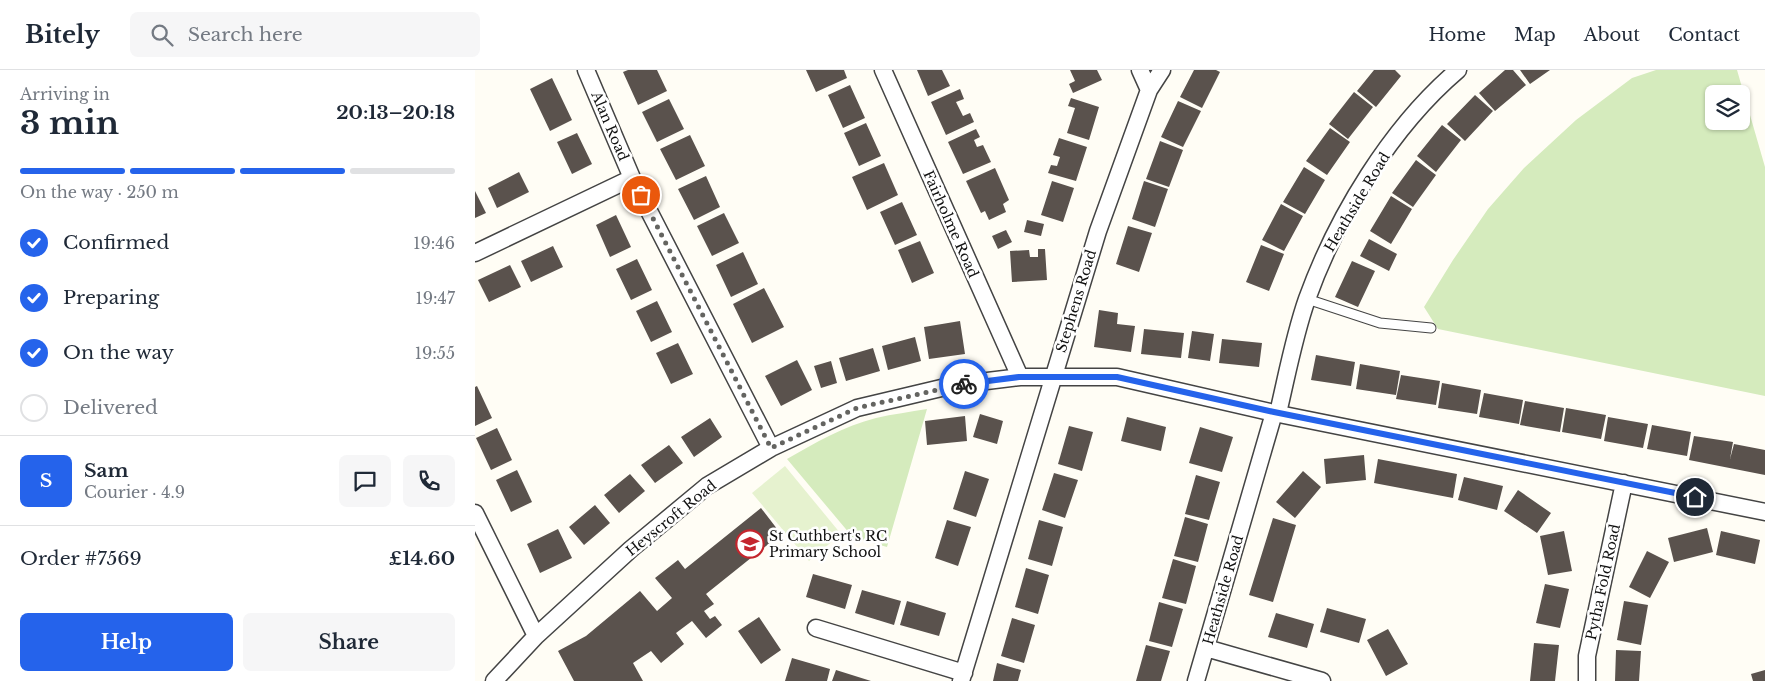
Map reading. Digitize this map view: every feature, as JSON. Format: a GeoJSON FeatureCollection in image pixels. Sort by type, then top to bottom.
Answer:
{"type":"FeatureCollection","features":[{"type":"Feature","properties":{"kind":"street","name":"Alan Road"},"geometry":{"type":"LineString","coordinates":[[586,70],[632,178],[771,448]]}},
{"type":"Feature","properties":{"kind":"street","name":"Fairholme Road"},"geometry":{"type":"LineString","coordinates":[[883,70],[1019,377]]}},
{"type":"Feature","properties":{"kind":"street"},"geometry":{"type":"LineString","coordinates":[[1140,70],[1149,90]]}},
{"type":"Feature","properties":{"kind":"street","name":"Stephens Road"},"geometry":{"type":"LineString","coordinates":[[963,677],[1098,231],[1149,90],[1161,70]]}},
{"type":"Feature","properties":{"kind":"street","name":"Heathside Road"},"geometry":{"type":"LineString","coordinates":[[1197,681],[1276,413],[1292,350],[1307,300],[1325,254],[1371,173],[1397,135],[1436,89],[1458,70]]}},
{"type":"Feature","properties":{"kind":"street"},"geometry":{"type":"LineString","coordinates":[[475,253],[632,178]]}},
{"type":"Feature","properties":{"kind":"street","name":"Heyscroft Road"},"geometry":{"type":"LineString","coordinates":[[494,681],[537,636],[631,549],[707,486],[771,448],[857,408],[954,385],[1019,377],[1117,377],[1276,413],[1765,512]]}},
{"type":"Feature","properties":{"kind":"street","name":"Pytha Fold Road"},"geometry":{"type":"LineString","coordinates":[[1587,681],[1587,656],[1624,483]]}},
{"type":"Feature","properties":{"kind":"street"},"geometry":{"type":"LineString","coordinates":[[475,513],[537,636]]}},
{"type":"Feature","properties":{"kind":"street"},"geometry":{"type":"LineString","coordinates":[[816,628],[963,677]]}},
{"type":"Feature","properties":{"kind":"street"},"geometry":{"type":"LineString","coordinates":[[1206,648],[1322,681]]}},
{"type":"Feature","properties":{"kind":"lane"},"geometry":{"type":"LineString","coordinates":[[1307,300],[1379,323],[1431,328]]}},
{"type":"Feature","properties":{"kind":"green space"},"geometry":{"type":"Polygon","coordinates":[[[1656,70],[1737,70],[1741,85],[1705,85],[1705,130],[1750,130],[1750,115],[1765,167],[1765,396],[1438,329],[1424,307],[1453,260],[1488,209],[1524,168],[1576,120],[1632,78],[1656,70]]]}},
{"type":"Feature","properties":{"kind":"green space"},"geometry":{"type":"Polygon","coordinates":[[[927,409],[887,547],[848,536],[850,534],[787,459],[830,436],[864,421],[927,409]]]}},
{"type":"Feature","properties":{"kind":"green space"},"geometry":{"type":"Polygon","coordinates":[[[785,466],[841,534],[809,561],[752,493],[785,466]]]}},
{"type":"Feature","properties":{"kind":"building"},"geometry":{"type":"Polygon","coordinates":[[[628,70],[657,70],[667,91],[638,105],[623,72],[628,70]]]}},
{"type":"Feature","properties":{"kind":"building"},"geometry":{"type":"Polygon","coordinates":[[[806,70],[844,70],[847,78],[816,92],[806,70]]]}},
{"type":"Feature","properties":{"kind":"building"},"geometry":{"type":"Polygon","coordinates":[[[917,70],[942,70],[950,86],[928,96],[917,70]]]}},
{"type":"Feature","properties":{"kind":"building"},"geometry":{"type":"Polygon","coordinates":[[[1070,70],[1097,70],[1102,80],[1073,93],[1069,84],[1075,81],[1070,70]]]}},
{"type":"Feature","properties":{"kind":"building"},"geometry":{"type":"Polygon","coordinates":[[[1194,70],[1216,70],[1220,72],[1202,108],[1180,97],[1194,70]]]}},
{"type":"Feature","properties":{"kind":"building"},"geometry":{"type":"Polygon","coordinates":[[[1374,70],[1395,70],[1401,76],[1376,107],[1357,91],[1374,70]]]}},
{"type":"Feature","properties":{"kind":"building"},"geometry":{"type":"Polygon","coordinates":[[[1505,70],[1513,70],[1526,85],[1495,111],[1479,93],[1505,70]]]}},
{"type":"Feature","properties":{"kind":"building"},"geometry":{"type":"Polygon","coordinates":[[[1520,70],[1550,70],[1530,84],[1520,70]]]}},
{"type":"Feature","properties":{"kind":"building"},"geometry":{"type":"Polygon","coordinates":[[[552,78],[572,120],[550,131],[530,89],[552,78]]]}},
{"type":"Feature","properties":{"kind":"building"},"geometry":{"type":"Polygon","coordinates":[[[850,85],[865,118],[843,128],[828,95],[850,85]]]}},
{"type":"Feature","properties":{"kind":"building"},"geometry":{"type":"Polygon","coordinates":[[[960,89],[964,99],[956,102],[963,116],[970,113],[974,122],[946,135],[931,102],[960,89]]]}},
{"type":"Feature","properties":{"kind":"building"},"geometry":{"type":"Polygon","coordinates":[[[1354,92],[1373,107],[1348,139],[1329,124],[1354,92]]]}},
{"type":"Feature","properties":{"kind":"building"},"geometry":{"type":"Polygon","coordinates":[[[1475,95],[1493,111],[1465,141],[1447,124],[1475,95]]]}},
{"type":"Feature","properties":{"kind":"building"},"geometry":{"type":"Polygon","coordinates":[[[1071,98],[1099,107],[1089,140],[1067,133],[1075,108],[1068,106],[1071,98]]]}},
{"type":"Feature","properties":{"kind":"building"},"geometry":{"type":"Polygon","coordinates":[[[669,99],[684,129],[657,142],[642,112],[669,99]]]}},
{"type":"Feature","properties":{"kind":"building"},"geometry":{"type":"Polygon","coordinates":[[[1178,101],[1201,111],[1183,147],[1161,137],[1178,101]]]}},
{"type":"Feature","properties":{"kind":"building"},"geometry":{"type":"Polygon","coordinates":[[[866,123],[881,156],[859,166],[844,133],[866,123]]]}},
{"type":"Feature","properties":{"kind":"building"},"geometry":{"type":"Polygon","coordinates":[[[1442,125],[1461,140],[1436,172],[1417,156],[1442,125]]]}},
{"type":"Feature","properties":{"kind":"building"},"geometry":{"type":"Polygon","coordinates":[[[1330,128],[1350,142],[1327,175],[1306,161],[1330,128]]]}},
{"type":"Feature","properties":{"kind":"building"},"geometry":{"type":"Polygon","coordinates":[[[976,129],[980,137],[974,140],[977,147],[983,145],[991,162],[963,174],[948,142],[976,129]]]}},
{"type":"Feature","properties":{"kind":"building"},"geometry":{"type":"Polygon","coordinates":[[[577,133],[592,164],[572,174],[557,142],[577,133]]]}},
{"type":"Feature","properties":{"kind":"building"},"geometry":{"type":"Polygon","coordinates":[[[690,135],[705,166],[676,180],[660,149],[690,135]]]}},
{"type":"Feature","properties":{"kind":"building"},"geometry":{"type":"Polygon","coordinates":[[[1059,138],[1087,147],[1076,181],[1048,173],[1051,165],[1057,166],[1060,157],[1053,155],[1059,138]]]}},
{"type":"Feature","properties":{"kind":"building"},"geometry":{"type":"Polygon","coordinates":[[[1160,141],[1183,150],[1169,187],[1146,179],[1160,141]]]}},
{"type":"Feature","properties":{"kind":"building"},"geometry":{"type":"Polygon","coordinates":[[[1416,160],[1436,175],[1413,207],[1392,193],[1416,160]]]}},
{"type":"Feature","properties":{"kind":"building"},"geometry":{"type":"Polygon","coordinates":[[[884,163],[898,195],[867,210],[852,177],[884,163]]]}},
{"type":"Feature","properties":{"kind":"building"},"geometry":{"type":"Polygon","coordinates":[[[1304,167],[1325,180],[1305,214],[1283,202],[1304,167]]]}},
{"type":"Feature","properties":{"kind":"building"},"geometry":{"type":"Polygon","coordinates":[[[995,168],[1009,200],[1003,204],[1006,212],[989,220],[985,211],[981,213],[966,181],[995,168]]]}},
{"type":"Feature","properties":{"kind":"building"},"geometry":{"type":"Polygon","coordinates":[[[519,172],[529,192],[497,208],[488,188],[519,172]]]}},
{"type":"Feature","properties":{"kind":"building"},"geometry":{"type":"Polygon","coordinates":[[[706,176],[720,207],[694,220],[678,189],[706,176]]]}},
{"type":"Feature","properties":{"kind":"building"},"geometry":{"type":"Polygon","coordinates":[[[1052,181],[1074,188],[1063,222],[1041,215],[1052,181]]]}},
{"type":"Feature","properties":{"kind":"building"},"geometry":{"type":"Polygon","coordinates":[[[1144,181],[1168,189],[1155,227],[1132,219],[1144,181]]]}},
{"type":"Feature","properties":{"kind":"building"},"geometry":{"type":"Polygon","coordinates":[[[475,191],[486,213],[475,218],[475,191]]]}},
{"type":"Feature","properties":{"kind":"building"},"geometry":{"type":"Polygon","coordinates":[[[1391,196],[1412,209],[1391,244],[1370,231],[1391,196]]]}},
{"type":"Feature","properties":{"kind":"building"},"geometry":{"type":"Polygon","coordinates":[[[902,202],[917,235],[895,245],[880,212],[902,202]]]}},
{"type":"Feature","properties":{"kind":"building"},"geometry":{"type":"Polygon","coordinates":[[[1281,204],[1303,216],[1284,251],[1262,240],[1281,204]]]}},
{"type":"Feature","properties":{"kind":"building"},"geometry":{"type":"Polygon","coordinates":[[[724,213],[739,243],[712,256],[697,226],[724,213]]]}},
{"type":"Feature","properties":{"kind":"building"},"geometry":{"type":"Polygon","coordinates":[[[616,215],[631,247],[610,257],[596,225],[616,215]]]}},
{"type":"Feature","properties":{"kind":"building"},"geometry":{"type":"Polygon","coordinates":[[[1027,220],[1044,224],[1041,236],[1024,232],[1027,220]]]}},
{"type":"Feature","properties":{"kind":"building"},"geometry":{"type":"Polygon","coordinates":[[[1128,226],[1152,233],[1139,272],[1116,264],[1128,226]]]}},
{"type":"Feature","properties":{"kind":"building"},"geometry":{"type":"Polygon","coordinates":[[[1006,230],[1012,242],[998,249],[992,236],[1006,230]]]}},
{"type":"Feature","properties":{"kind":"building"},"geometry":{"type":"Polygon","coordinates":[[[1369,239],[1397,254],[1389,271],[1360,256],[1369,239]]]}},
{"type":"Feature","properties":{"kind":"building"},"geometry":{"type":"Polygon","coordinates":[[[920,241],[934,273],[912,283],[898,250],[920,241]]]}},
{"type":"Feature","properties":{"kind":"building"},"geometry":{"type":"Polygon","coordinates":[[[1261,245],[1284,254],[1269,291],[1246,282],[1261,245]]]}},
{"type":"Feature","properties":{"kind":"building"},"geometry":{"type":"Polygon","coordinates":[[[553,246],[563,267],[531,282],[521,261],[553,246]]]}},
{"type":"Feature","properties":{"kind":"building"},"geometry":{"type":"Polygon","coordinates":[[[1038,249],[1045,249],[1047,280],[1012,282],[1010,251],[1029,250],[1030,257],[1038,257],[1038,249]]]}},
{"type":"Feature","properties":{"kind":"building"},"geometry":{"type":"Polygon","coordinates":[[[743,252],[758,284],[731,297],[716,265],[743,252]]]}},
{"type":"Feature","properties":{"kind":"building"},"geometry":{"type":"Polygon","coordinates":[[[637,259],[652,290],[631,300],[616,269],[637,259]]]}},
{"type":"Feature","properties":{"kind":"building"},"geometry":{"type":"Polygon","coordinates":[[[1352,261],[1375,271],[1358,307],[1335,297],[1352,261]]]}},
{"type":"Feature","properties":{"kind":"building"},"geometry":{"type":"Polygon","coordinates":[[[510,265],[521,287],[489,302],[478,280],[510,265]]]}},
{"type":"Feature","properties":{"kind":"building"},"geometry":{"type":"Polygon","coordinates":[[[764,288],[784,327],[752,343],[733,304],[764,288]]]}},
{"type":"Feature","properties":{"kind":"building"},"geometry":{"type":"Polygon","coordinates":[[[657,301],[672,332],[651,342],[636,311],[657,301]]]}},
{"type":"Feature","properties":{"kind":"building"},"geometry":{"type":"Polygon","coordinates":[[[1099,310],[1118,313],[1117,324],[1135,326],[1131,352],[1094,347],[1099,310]]]}},
{"type":"Feature","properties":{"kind":"building"},"geometry":{"type":"Polygon","coordinates":[[[960,321],[965,354],[929,359],[924,327],[960,321]]]}},
{"type":"Feature","properties":{"kind":"building"},"geometry":{"type":"Polygon","coordinates":[[[1144,329],[1184,333],[1181,358],[1141,354],[1144,329]]]}},
{"type":"Feature","properties":{"kind":"building"},"geometry":{"type":"Polygon","coordinates":[[[1192,331],[1214,334],[1210,361],[1188,358],[1192,331]]]}},
{"type":"Feature","properties":{"kind":"building"},"geometry":{"type":"Polygon","coordinates":[[[915,337],[921,361],[888,370],[882,346],[915,337]]]}},
{"type":"Feature","properties":{"kind":"building"},"geometry":{"type":"Polygon","coordinates":[[[1222,339],[1262,343],[1259,367],[1219,363],[1222,339]]]}},
{"type":"Feature","properties":{"kind":"building"},"geometry":{"type":"Polygon","coordinates":[[[678,343],[693,374],[671,384],[656,353],[678,343]]]}},
{"type":"Feature","properties":{"kind":"building"},"geometry":{"type":"Polygon","coordinates":[[[873,348],[880,371],[846,381],[839,358],[873,348]]]}},
{"type":"Feature","properties":{"kind":"building"},"geometry":{"type":"Polygon","coordinates":[[[1316,355],[1355,362],[1351,386],[1311,380],[1316,355]]]}},
{"type":"Feature","properties":{"kind":"building"},"geometry":{"type":"Polygon","coordinates":[[[797,360],[812,390],[781,406],[765,376],[797,360]]]}},
{"type":"Feature","properties":{"kind":"building"},"geometry":{"type":"Polygon","coordinates":[[[831,361],[837,383],[821,388],[814,366],[831,361]]]}},
{"type":"Feature","properties":{"kind":"building"},"geometry":{"type":"Polygon","coordinates":[[[1360,364],[1400,371],[1396,395],[1356,389],[1360,364]]]}},
{"type":"Feature","properties":{"kind":"building"},"geometry":{"type":"Polygon","coordinates":[[[1401,375],[1440,381],[1436,405],[1396,399],[1401,375]]]}},
{"type":"Feature","properties":{"kind":"building"},"geometry":{"type":"Polygon","coordinates":[[[1442,383],[1481,390],[1477,414],[1438,408],[1442,383]]]}},
{"type":"Feature","properties":{"kind":"building"},"geometry":{"type":"Polygon","coordinates":[[[477,386],[492,418],[475,426],[475,387],[477,386]]]}},
{"type":"Feature","properties":{"kind":"building"},"geometry":{"type":"Polygon","coordinates":[[[1484,393],[1523,400],[1519,424],[1479,417],[1484,393]]]}},
{"type":"Feature","properties":{"kind":"building"},"geometry":{"type":"Polygon","coordinates":[[[1525,401],[1564,408],[1560,432],[1520,425],[1525,401]]]}},
{"type":"Feature","properties":{"kind":"building"},"geometry":{"type":"Polygon","coordinates":[[[1566,408],[1606,415],[1601,439],[1562,432],[1566,408]]]}},
{"type":"Feature","properties":{"kind":"building"},"geometry":{"type":"Polygon","coordinates":[[[980,414],[1003,421],[997,444],[973,437],[980,414]]]}},
{"type":"Feature","properties":{"kind":"building"},"geometry":{"type":"Polygon","coordinates":[[[965,416],[967,441],[927,445],[925,421],[965,416]]]}},
{"type":"Feature","properties":{"kind":"building"},"geometry":{"type":"Polygon","coordinates":[[[1127,417],[1166,427],[1161,451],[1121,441],[1127,417]]]}},
{"type":"Feature","properties":{"kind":"building"},"geometry":{"type":"Polygon","coordinates":[[[1608,417],[1648,424],[1643,448],[1604,441],[1608,417]]]}},
{"type":"Feature","properties":{"kind":"building"},"geometry":{"type":"Polygon","coordinates":[[[710,418],[722,437],[694,457],[681,437],[710,418]]]}},
{"type":"Feature","properties":{"kind":"building"},"geometry":{"type":"Polygon","coordinates":[[[1652,425],[1691,432],[1687,456],[1647,449],[1652,425]]]}},
{"type":"Feature","properties":{"kind":"building"},"geometry":{"type":"Polygon","coordinates":[[[1069,426],[1093,432],[1082,471],[1058,464],[1069,426]]]}},
{"type":"Feature","properties":{"kind":"building"},"geometry":{"type":"Polygon","coordinates":[[[1200,427],[1233,437],[1222,472],[1189,463],[1200,427]]]}},
{"type":"Feature","properties":{"kind":"building"},"geometry":{"type":"Polygon","coordinates":[[[497,428],[512,460],[491,470],[476,438],[497,428]]]}},
{"type":"Feature","properties":{"kind":"building"},"geometry":{"type":"Polygon","coordinates":[[[1694,436],[1733,442],[1730,459],[1734,444],[1765,450],[1765,475],[1689,460],[1694,436]]]}},
{"type":"Feature","properties":{"kind":"building"},"geometry":{"type":"Polygon","coordinates":[[[669,445],[683,463],[655,483],[641,465],[669,445]]]}},
{"type":"Feature","properties":{"kind":"building"},"geometry":{"type":"Polygon","coordinates":[[[1364,455],[1366,480],[1326,484],[1324,459],[1364,455]]]}},
{"type":"Feature","properties":{"kind":"building"},"geometry":{"type":"Polygon","coordinates":[[[1378,459],[1457,474],[1453,498],[1374,483],[1378,459]]]}},
{"type":"Feature","properties":{"kind":"building"},"geometry":{"type":"Polygon","coordinates":[[[517,470],[532,502],[511,512],[496,480],[517,470]]]}},
{"type":"Feature","properties":{"kind":"building"},"geometry":{"type":"Polygon","coordinates":[[[965,471],[989,479],[976,517],[953,509],[965,471]]]}},
{"type":"Feature","properties":{"kind":"building"},"geometry":{"type":"Polygon","coordinates":[[[1303,471],[1321,487],[1295,518],[1276,502],[1303,471]]]}},
{"type":"Feature","properties":{"kind":"building"},"geometry":{"type":"Polygon","coordinates":[[[1054,473],[1078,480],[1065,518],[1042,510],[1054,473]]]}},
{"type":"Feature","properties":{"kind":"building"},"geometry":{"type":"Polygon","coordinates":[[[630,474],[645,491],[619,513],[604,495],[630,474]]]}},
{"type":"Feature","properties":{"kind":"building"},"geometry":{"type":"Polygon","coordinates":[[[1196,475],[1220,482],[1209,520],[1185,514],[1196,475]]]}},
{"type":"Feature","properties":{"kind":"building"},"geometry":{"type":"Polygon","coordinates":[[[1464,477],[1503,486],[1497,510],[1458,500],[1464,477]]]}},
{"type":"Feature","properties":{"kind":"building"},"geometry":{"type":"Polygon","coordinates":[[[1518,490],[1551,513],[1537,533],[1504,511],[1518,490]]]}},
{"type":"Feature","properties":{"kind":"building"},"geometry":{"type":"Polygon","coordinates":[[[595,505],[610,523],[584,545],[569,527],[595,505]]]}},
{"type":"Feature","properties":{"kind":"building"},"geometry":{"type":"Polygon","coordinates":[[[761,508],[781,534],[706,594],[714,604],[704,611],[710,619],[715,616],[722,625],[706,638],[692,621],[676,633],[684,644],[661,663],[651,651],[633,663],[643,681],[574,681],[558,651],[586,636],[640,591],[657,611],[672,598],[655,578],[678,560],[685,569],[761,508]]]}},
{"type":"Feature","properties":{"kind":"building"},"geometry":{"type":"Polygon","coordinates":[[[1185,517],[1208,524],[1198,562],[1174,556],[1185,517]]]}},
{"type":"Feature","properties":{"kind":"building"},"geometry":{"type":"Polygon","coordinates":[[[1273,518],[1296,525],[1273,602],[1249,595],[1273,518]]]}},
{"type":"Feature","properties":{"kind":"building"},"geometry":{"type":"Polygon","coordinates":[[[947,520],[971,527],[958,566],[935,558],[947,520]]]}},
{"type":"Feature","properties":{"kind":"building"},"geometry":{"type":"Polygon","coordinates":[[[1039,520],[1063,527],[1052,566],[1028,559],[1039,520]]]}},
{"type":"Feature","properties":{"kind":"building"},"geometry":{"type":"Polygon","coordinates":[[[1707,528],[1713,552],[1674,562],[1668,538],[1707,528]]]}},
{"type":"Feature","properties":{"kind":"building"},"geometry":{"type":"Polygon","coordinates":[[[558,529],[572,558],[540,573],[527,544],[558,529]]]}},
{"type":"Feature","properties":{"kind":"building"},"geometry":{"type":"Polygon","coordinates":[[[1564,531],[1572,571],[1548,575],[1540,536],[1564,531]]]}},
{"type":"Feature","properties":{"kind":"building"},"geometry":{"type":"Polygon","coordinates":[[[1721,531],[1760,540],[1755,564],[1716,555],[1721,531]]]}},
{"type":"Feature","properties":{"kind":"building"},"geometry":{"type":"Polygon","coordinates":[[[1647,551],[1669,562],[1650,598],[1629,587],[1647,551]]]}},
{"type":"Feature","properties":{"kind":"building"},"geometry":{"type":"Polygon","coordinates":[[[1173,559],[1196,566],[1186,604],[1162,598],[1173,559]]]}},
{"type":"Feature","properties":{"kind":"building"},"geometry":{"type":"Polygon","coordinates":[[[1026,568],[1049,575],[1038,614],[1015,607],[1026,568]]]}},
{"type":"Feature","properties":{"kind":"building"},"geometry":{"type":"Polygon","coordinates":[[[813,574],[852,585],[845,609],[806,597],[813,574]]]}},
{"type":"Feature","properties":{"kind":"building"},"geometry":{"type":"Polygon","coordinates":[[[1545,584],[1569,589],[1560,628],[1536,623],[1545,584]]]}},
{"type":"Feature","properties":{"kind":"building"},"geometry":{"type":"Polygon","coordinates":[[[862,590],[901,601],[894,625],[855,613],[862,590]]]}},
{"type":"Feature","properties":{"kind":"building"},"geometry":{"type":"Polygon","coordinates":[[[907,601],[946,613],[939,636],[900,625],[907,601]]]}},
{"type":"Feature","properties":{"kind":"building"},"geometry":{"type":"Polygon","coordinates":[[[1624,601],[1648,605],[1641,645],[1617,640],[1624,601]]]}},
{"type":"Feature","properties":{"kind":"building"},"geometry":{"type":"Polygon","coordinates":[[[1159,602],[1183,609],[1172,647],[1149,641],[1159,602]]]}},
{"type":"Feature","properties":{"kind":"building"},"geometry":{"type":"Polygon","coordinates":[[[1327,608],[1366,619],[1359,643],[1320,632],[1327,608]]]}},
{"type":"Feature","properties":{"kind":"building"},"geometry":{"type":"Polygon","coordinates":[[[1276,613],[1314,624],[1307,648],[1268,637],[1276,613]]]}},
{"type":"Feature","properties":{"kind":"building"},"geometry":{"type":"Polygon","coordinates":[[[759,617],[781,650],[761,664],[738,631],[759,617]]]}},
{"type":"Feature","properties":{"kind":"building"},"geometry":{"type":"Polygon","coordinates":[[[1012,618],[1035,625],[1024,663],[1001,656],[1012,618]]]}},
{"type":"Feature","properties":{"kind":"building"},"geometry":{"type":"Polygon","coordinates":[[[1388,629],[1408,664],[1386,676],[1367,640],[1388,629]]]}},
{"type":"Feature","properties":{"kind":"building"},"geometry":{"type":"Polygon","coordinates":[[[1534,643],[1559,645],[1555,681],[1530,681],[1534,643]]]}},
{"type":"Feature","properties":{"kind":"building"},"geometry":{"type":"Polygon","coordinates":[[[1146,645],[1170,651],[1161,681],[1136,681],[1146,645]]]}},
{"type":"Feature","properties":{"kind":"building"},"geometry":{"type":"Polygon","coordinates":[[[1616,650],[1641,651],[1639,681],[1615,681],[1616,650]]]}},
{"type":"Feature","properties":{"kind":"building"},"geometry":{"type":"Polygon","coordinates":[[[792,658],[830,669],[827,681],[785,681],[792,658]]]}},
{"type":"Feature","properties":{"kind":"building"},"geometry":{"type":"Polygon","coordinates":[[[997,663],[1021,670],[1018,681],[993,681],[997,663]]]}},
{"type":"Feature","properties":{"kind":"building"},"geometry":{"type":"Polygon","coordinates":[[[836,670],[871,681],[832,681],[836,670]]]}},
{"type":"Feature","properties":{"kind":"building"},"geometry":{"type":"Polygon","coordinates":[[[1765,670],[1765,681],[1753,681],[1751,674],[1765,670]]]}},
{"type":"Feature","properties":{"kind":"way so far"},"geometry":{"type":"LineString","coordinates":[[641,195],[771,448],[857,408],[964,384]]}},
{"type":"Feature","properties":{"kind":"place","name":"St Cuthbert's RC Primary School"},"geometry":{"type":"Point","coordinates":[750,544]}},
{"type":"Feature","properties":{"kind":"route"},"geometry":{"type":"LineString","coordinates":[[964,384],[1019,377],[1117,377],[1274,412],[1695,497]]}}]}
